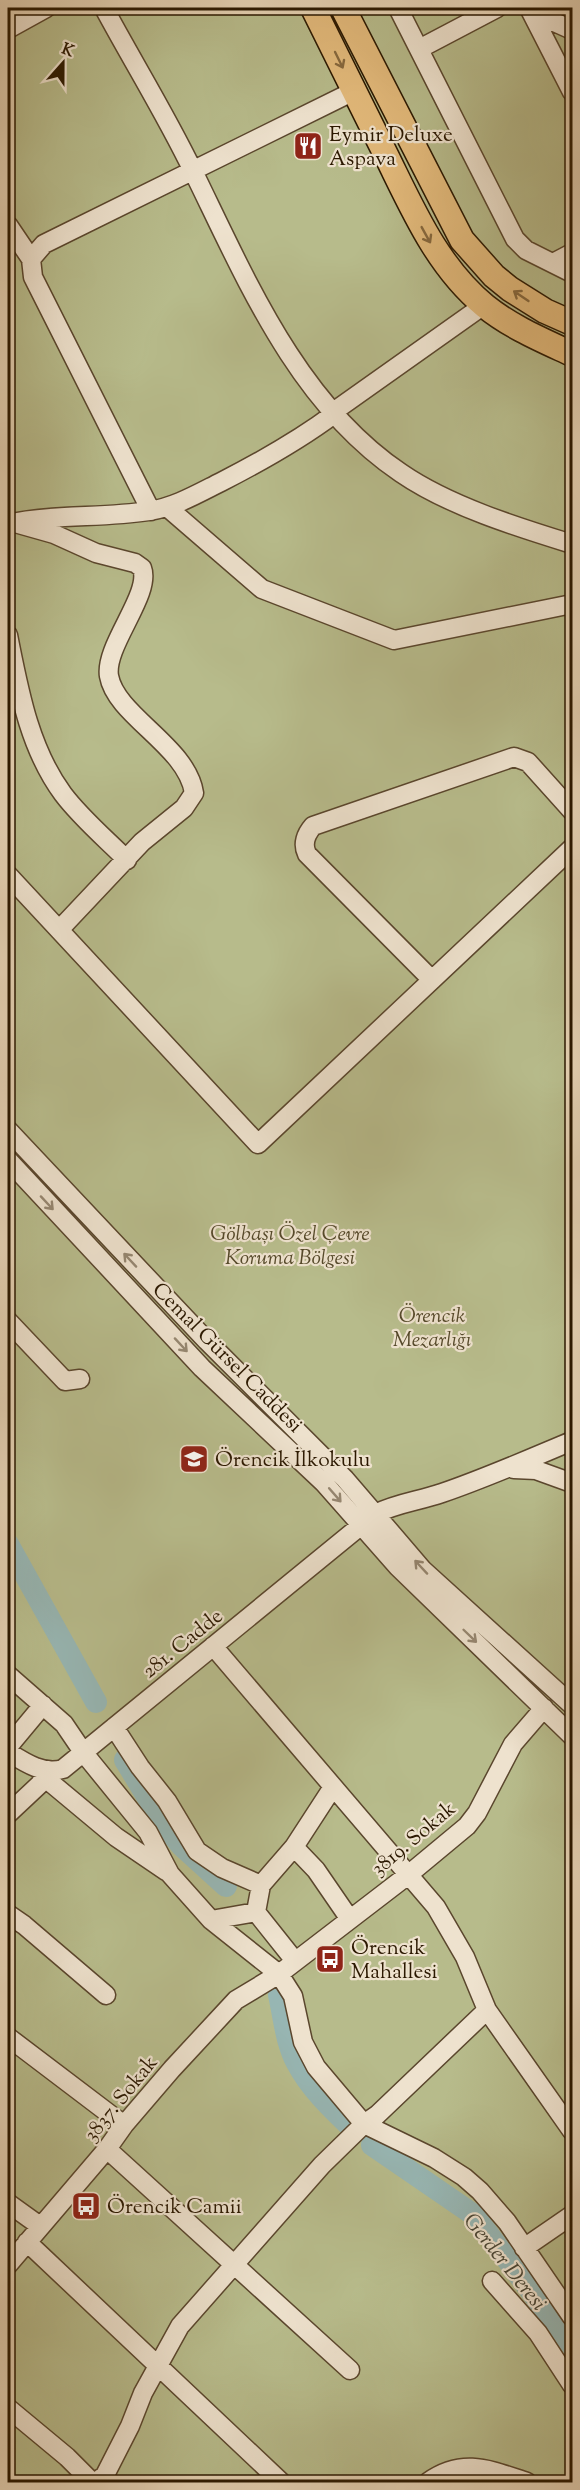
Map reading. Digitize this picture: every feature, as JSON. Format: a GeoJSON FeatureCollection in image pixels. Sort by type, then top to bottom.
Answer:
{"type":"FeatureCollection","features":[{"type":"Feature","properties":{"kind":"main road"},"geometry":{"type":"LineString","coordinates":[[313,8],[435,250],[456,277],[484,305],[524,331],[573,354]]}},
{"type":"Feature","properties":{"kind":"main road"},"geometry":{"type":"LineString","coordinates":[[343,8],[462,240],[494,276],[510,289],[545,311],[573,323]]}},
{"type":"Feature","properties":{"kind":"street"},"geometry":{"type":"LineString","coordinates":[[8,29],[46,8]]}},
{"type":"Feature","properties":{"kind":"street"},"geometry":{"type":"LineString","coordinates":[[104,8],[193,171],[232,254],[259,303],[315,391],[333,413],[385,461],[417,482],[522,528],[573,544]]}},
{"type":"Feature","properties":{"kind":"street"},"geometry":{"type":"LineString","coordinates":[[398,8],[510,232],[518,244],[526,250],[573,273]]}},
{"type":"Feature","properties":{"kind":"street"},"geometry":{"type":"LineString","coordinates":[[419,49],[497,8]]}},
{"type":"Feature","properties":{"kind":"street"},"geometry":{"type":"LineString","coordinates":[[531,10],[572,29]]}},
{"type":"Feature","properties":{"kind":"street"},"geometry":{"type":"LineString","coordinates":[[531,10],[573,92]]}},
{"type":"Feature","properties":{"kind":"street"},"geometry":{"type":"LineString","coordinates":[[31,259],[44,244],[354,91]]}},
{"type":"Feature","properties":{"kind":"street"},"geometry":{"type":"LineString","coordinates":[[8,225],[31,259],[33,277],[159,509],[262,590],[394,640],[573,604]]}},
{"type":"Feature","properties":{"kind":"street"},"geometry":{"type":"LineString","coordinates":[[553,262],[573,253]]}},
{"type":"Feature","properties":{"kind":"street"},"geometry":{"type":"LineString","coordinates":[[11,523],[43,517],[159,509],[183,501],[261,462],[307,434],[484,305]]}},
{"type":"Feature","properties":{"kind":"street"},"geometry":{"type":"LineString","coordinates":[[11,523],[62,537],[96,553],[135,563],[142,568],[143,582],[112,656],[109,676],[115,692],[160,739],[191,777],[194,793],[184,808],[142,842],[59,930]]}},
{"type":"Feature","properties":{"kind":"street"},"geometry":{"type":"LineString","coordinates":[[8,635],[26,716],[51,776],[75,808],[126,860]]}},
{"type":"Feature","properties":{"kind":"street"},"geometry":{"type":"LineString","coordinates":[[432,980],[307,854],[305,844],[309,830],[313,826],[514,757],[528,762],[573,811]]}},
{"type":"Feature","properties":{"kind":"street"},"geometry":{"type":"LineString","coordinates":[[8,874],[258,1144],[573,848]]}},
{"type":"Feature","properties":{"kind":"street","name":"Cemal Gürsel Caddesi"},"geometry":{"type":"LineString","coordinates":[[8,1130],[207,1341],[345,1479],[398,1567],[573,1736]]}},
{"type":"Feature","properties":{"kind":"street","name":"Cemal Gürsel Caddesi"},"geometry":{"type":"LineString","coordinates":[[8,1160],[202,1368],[324,1483],[369,1520],[573,1705]]}},
{"type":"Feature","properties":{"kind":"street"},"geometry":{"type":"LineString","coordinates":[[8,1321],[73,1380]]}},
{"type":"Feature","properties":{"kind":"street","name":"281. Cadde"},"geometry":{"type":"LineString","coordinates":[[46,1774],[63,1769],[369,1520],[394,1504],[426,1498],[573,1441]]}},
{"type":"Feature","properties":{"kind":"street"},"geometry":{"type":"LineString","coordinates":[[508,1468],[536,1470],[573,1483]]}},
{"type":"Feature","properties":{"kind":"street"},"geometry":{"type":"LineString","coordinates":[[213,1646],[436,1907],[465,1958],[487,2010],[573,2131]]}},
{"type":"Feature","properties":{"kind":"street"},"geometry":{"type":"LineString","coordinates":[[8,1675],[64,1724],[83,1752],[147,1832],[170,1874],[211,1920],[279,1974],[293,1996],[303,2042],[316,2067],[364,2124],[434,2158],[464,2177],[493,2204],[573,2317]]}},
{"type":"Feature","properties":{"kind":"street"},"geometry":{"type":"LineString","coordinates":[[8,1747],[43,1705]]}},
{"type":"Feature","properties":{"kind":"street","name":"3819. Sokak"},"geometry":{"type":"LineString","coordinates":[[279,1974],[349,1918],[408,1875],[467,1826],[477,1813],[513,1744],[544,1708]]}},
{"type":"Feature","properties":{"kind":"street"},"geometry":{"type":"LineString","coordinates":[[114,1727],[140,1767],[167,1801],[197,1851],[211,1862],[261,1885]]}},
{"type":"Feature","properties":{"kind":"street"},"geometry":{"type":"LineString","coordinates":[[8,1752],[46,1774],[116,1836],[170,1874]]}},
{"type":"Feature","properties":{"kind":"street"},"geometry":{"type":"LineString","coordinates":[[8,1814],[46,1774]]}},
{"type":"Feature","properties":{"kind":"street"},"geometry":{"type":"LineString","coordinates":[[295,1961],[256,1912],[261,1885],[294,1847],[333,1786]]}},
{"type":"Feature","properties":{"kind":"street"},"geometry":{"type":"LineString","coordinates":[[294,1847],[316,1870],[349,1918]]}},
{"type":"Feature","properties":{"kind":"street"},"geometry":{"type":"LineString","coordinates":[[211,1920],[256,1912]]}},
{"type":"Feature","properties":{"kind":"street"},"geometry":{"type":"LineString","coordinates":[[8,1914],[24,1925],[105,1995]]}},
{"type":"Feature","properties":{"kind":"street","name":"3837. Sokak"},"geometry":{"type":"LineString","coordinates":[[8,2265],[107,2149],[172,2068],[236,2000],[279,1974]]}},
{"type":"Feature","properties":{"kind":"street"},"geometry":{"type":"LineString","coordinates":[[8,2408],[94,2482],[105,2475],[157,2366],[180,2325],[322,2165],[487,2010]]}},
{"type":"Feature","properties":{"kind":"street"},"geometry":{"type":"LineString","coordinates":[[8,2037],[124,2125]]}},
{"type":"Feature","properties":{"kind":"street"},"geometry":{"type":"LineString","coordinates":[[107,2149],[350,2370]]}},
{"type":"Feature","properties":{"kind":"street"},"geometry":{"type":"LineString","coordinates":[[8,2202],[40,2226]]}},
{"type":"Feature","properties":{"kind":"street"},"geometry":{"type":"LineString","coordinates":[[524,2248],[573,2215]]}},
{"type":"Feature","properties":{"kind":"street"},"geometry":{"type":"LineString","coordinates":[[27,2242],[281,2482]]}},
{"type":"Feature","properties":{"kind":"street"},"geometry":{"type":"LineString","coordinates":[[492,2281],[538,2333],[573,2385]]}},
{"type":"Feature","properties":{"kind":"street"},"geometry":{"type":"LineString","coordinates":[[428,2482],[439,2475],[463,2467],[490,2470],[527,2482]]}},
{"type":"Feature","properties":{"kind":"green space","name":"Gölbaşı Özel Çevre Koruma Bölgesi"},"geometry":{"type":"Polygon","coordinates":[[[8,8],[572,8],[572,2482],[8,2482],[8,8]]]}},
{"type":"Feature","properties":{"kind":"waterway","name":"Gerder Deresi"},"geometry":{"type":"LineString","coordinates":[[8,1544],[96,1702]]}},
{"type":"Feature","properties":{"kind":"waterway","name":"Gerder Deresi"},"geometry":{"type":"LineString","coordinates":[[125,1760],[163,1823],[181,1845],[226,1886]]}},
{"type":"Feature","properties":{"kind":"waterway","name":"Gerder Deresi"},"geometry":{"type":"LineString","coordinates":[[279,1995],[288,2038],[297,2063],[315,2089],[351,2127]]}},
{"type":"Feature","properties":{"kind":"waterway","name":"Gerder Deresi"},"geometry":{"type":"LineString","coordinates":[[372,2145],[474,2215],[572,2346]]}},
{"type":"Feature","properties":{"kind":"place","name":"Eymir Deluxe Aspava"},"geometry":{"type":"Point","coordinates":[308,146]}},
{"type":"Feature","properties":{"kind":"place","name":"Örencik İlkokulu"},"geometry":{"type":"Point","coordinates":[194,1459]}},
{"type":"Feature","properties":{"kind":"place","name":"Örencik Mahallesi"},"geometry":{"type":"Point","coordinates":[330,1959]}},
{"type":"Feature","properties":{"kind":"place","name":"Örencik Camii"},"geometry":{"type":"Point","coordinates":[86,2206]}},
{"type":"Feature","properties":{"kind":"park label","name":"Örencik Mezarlığı"},"geometry":{"type":"Point","coordinates":[432,1327]}}]}
